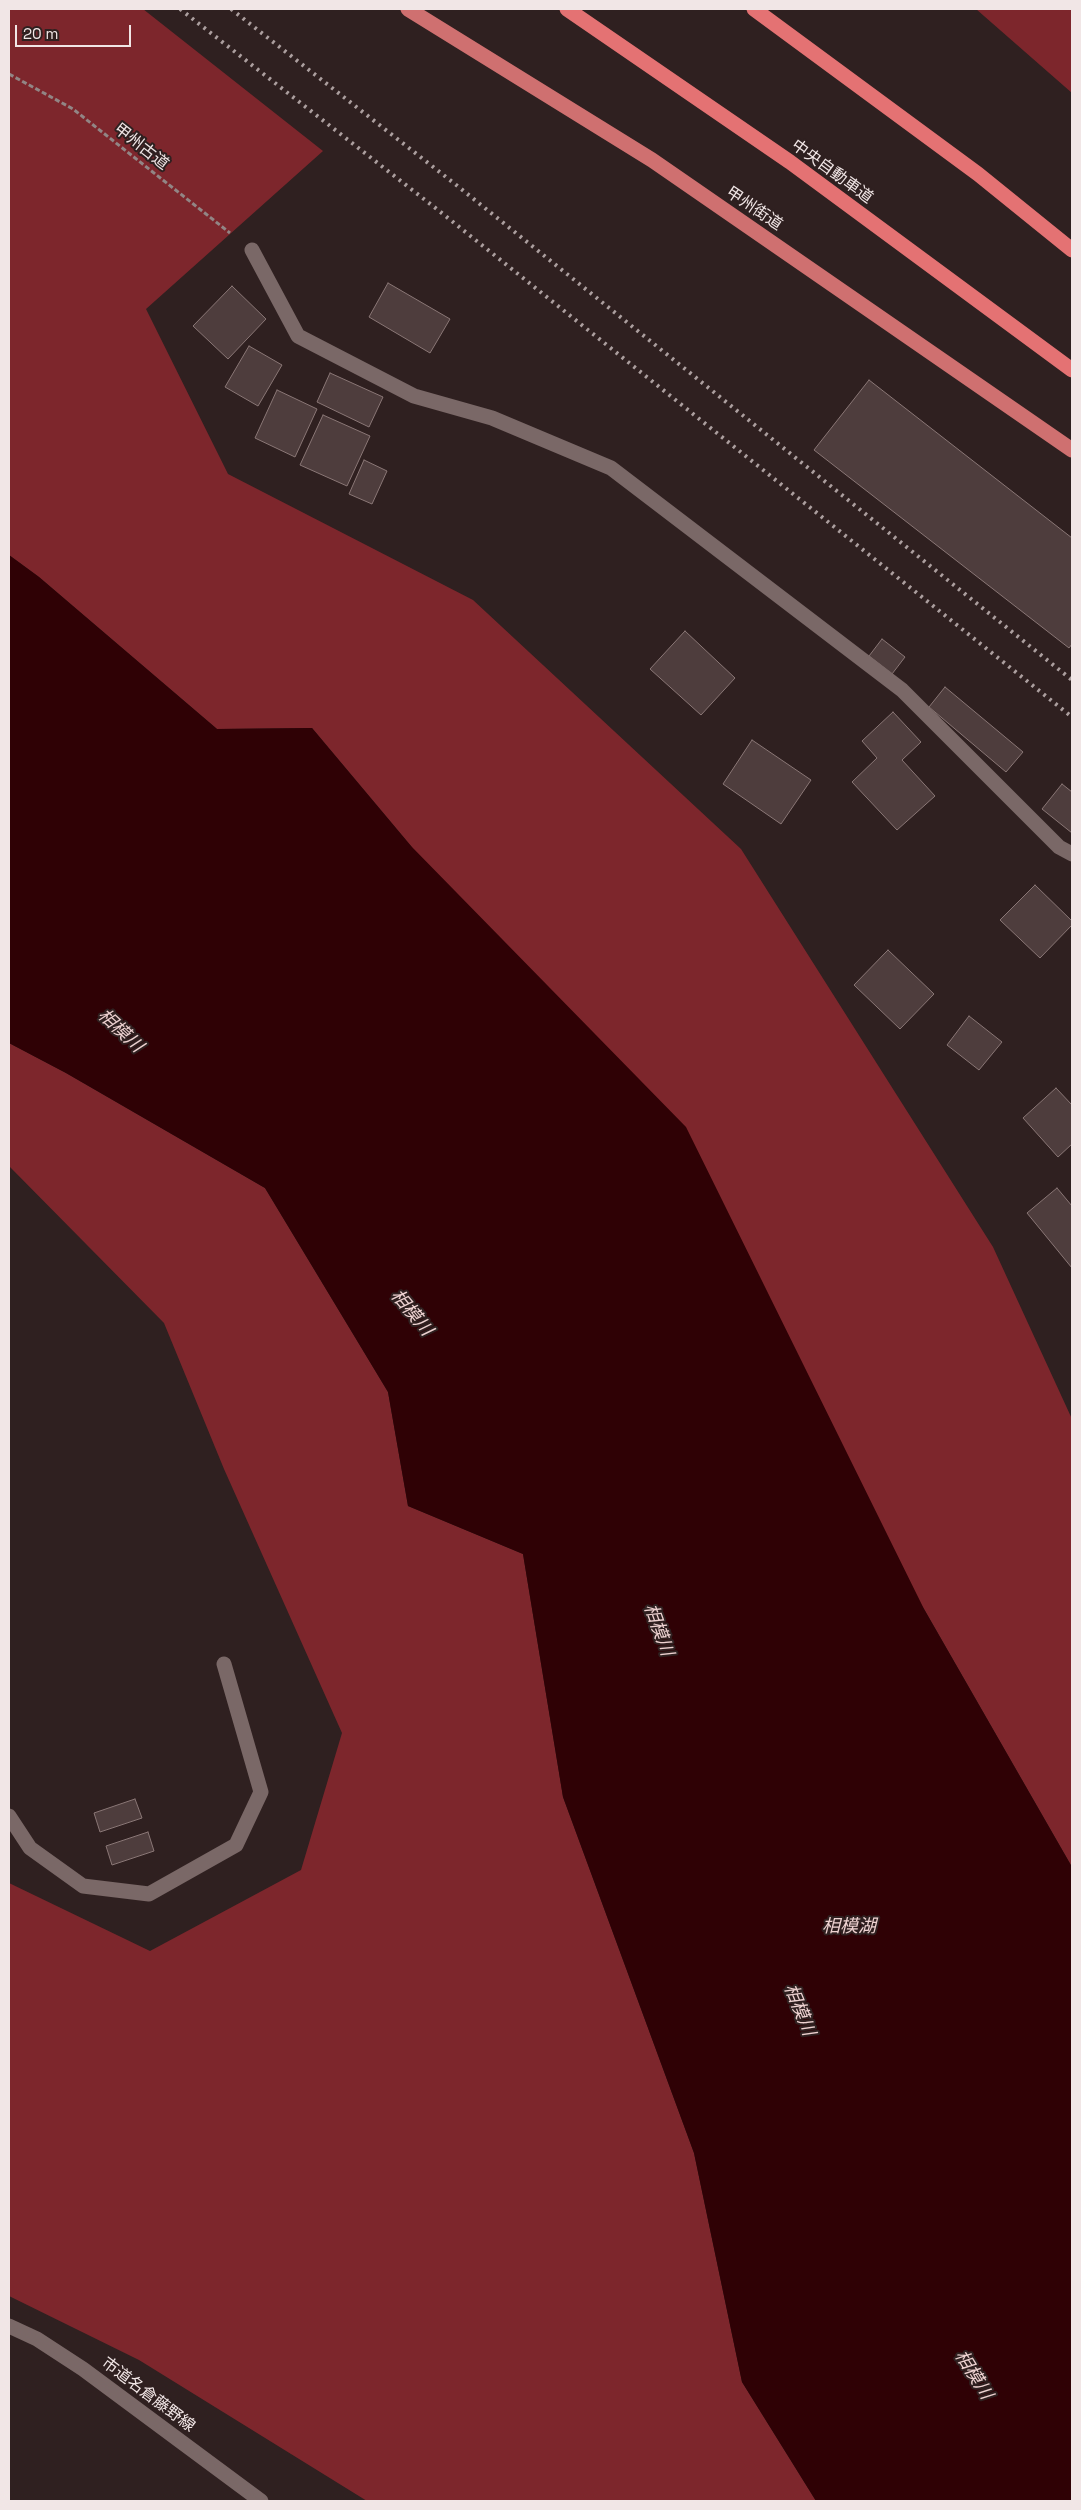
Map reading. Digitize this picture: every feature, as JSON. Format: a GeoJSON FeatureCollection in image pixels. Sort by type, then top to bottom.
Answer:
{"type":"FeatureCollection","features":[{"type":"Feature","properties":{"kind":"highway","name":"甲州街道"},"geometry":{"type":"LineString","coordinates":[[408,9],[652,160],[1072,450]]}},
{"type":"Feature","properties":{"kind":"highway","name":"中央自動車道"},"geometry":{"type":"LineString","coordinates":[[567,9],[797,168],[1072,370]]}},
{"type":"Feature","properties":{"kind":"highway"},"geometry":{"type":"LineString","coordinates":[[754,9],[978,174],[1072,250]]}},
{"type":"Feature","properties":{"kind":"street"},"geometry":{"type":"LineString","coordinates":[[252,250],[298,336],[414,396],[492,418],[612,468],[902,690],[1059,847],[1072,854]]}},
{"type":"Feature","properties":{"kind":"street"},"geometry":{"type":"LineString","coordinates":[[9,1816],[30,1848],[83,1886],[149,1894],[236,1845],[261,1792],[224,1664]]}},
{"type":"Feature","properties":{"kind":"street","name":"市道名倉藤野線"},"geometry":{"type":"LineString","coordinates":[[9,2326],[37,2339],[83,2369],[260,2501]]}},
{"type":"Feature","properties":{"kind":"path","name":"甲州古道"},"geometry":{"type":"LineString","coordinates":[[9,74],[72,109],[252,250]]}},
{"type":"Feature","properties":{"kind":"shaded area"},"geometry":{"type":"Polygon","coordinates":[[[9,9],[143,9],[323,151],[146,309],[228,474],[473,600],[741,849],[993,1247],[1072,1419],[1072,1867],[924,1609],[411,846],[312,728],[217,729],[39,577],[9,555],[9,9]]]}},
{"type":"Feature","properties":{"kind":"shaded area"},"geometry":{"type":"Polygon","coordinates":[[[976,9],[1072,9],[1072,93],[976,9]]]}},
{"type":"Feature","properties":{"kind":"shaded area"},"geometry":{"type":"Polygon","coordinates":[[[9,1043],[66,1073],[265,1188],[388,1392],[408,1506],[523,1554],[563,1797],[694,2153],[742,2382],[816,2501],[367,2501],[139,2360],[9,2296],[9,1883],[150,1951],[301,1870],[342,1733],[224,1469],[164,1323],[9,1166],[9,1043]]]}},
{"type":"Feature","properties":{"kind":"water","name":"相模湖"},"geometry":{"type":"Polygon","coordinates":[[[9,555],[39,577],[217,729],[312,728],[411,846],[686,1127],[924,1609],[1072,1867],[1072,2501],[816,2501],[742,2382],[694,2153],[563,1797],[523,1554],[408,1506],[388,1392],[265,1188],[66,1073],[9,1043],[9,555]]]}},
{"type":"Feature","properties":{"kind":"building"},"geometry":{"type":"Polygon","coordinates":[[[388,283],[450,319],[430,353],[369,317],[388,283]]]}},
{"type":"Feature","properties":{"kind":"building"},"geometry":{"type":"Polygon","coordinates":[[[232,286],[266,319],[228,359],[193,326],[232,286]]]}},
{"type":"Feature","properties":{"kind":"building"},"geometry":{"type":"Polygon","coordinates":[[[249,346],[282,365],[258,406],[225,387],[249,346]]]}},
{"type":"Feature","properties":{"kind":"building"},"geometry":{"type":"Polygon","coordinates":[[[330,373],[383,397],[369,427],[317,402],[330,373]]]}},
{"type":"Feature","properties":{"kind":"building"},"geometry":{"type":"Polygon","coordinates":[[[869,380],[1072,538],[1072,644],[1069,648],[814,450],[869,380]]]}},
{"type":"Feature","properties":{"kind":"building"},"geometry":{"type":"Polygon","coordinates":[[[277,390],[317,409],[295,457],[255,438],[277,390]]]}},
{"type":"Feature","properties":{"kind":"building"},"geometry":{"type":"Polygon","coordinates":[[[323,415],[370,436],[347,486],[300,465],[323,415]]]}},
{"type":"Feature","properties":{"kind":"building"},"geometry":{"type":"Polygon","coordinates":[[[364,460],[387,471],[372,504],[349,494],[364,460]]]}},
{"type":"Feature","properties":{"kind":"building"},"geometry":{"type":"Polygon","coordinates":[[[685,631],[735,678],[701,715],[650,669],[685,631]]]}},
{"type":"Feature","properties":{"kind":"building"},"geometry":{"type":"Polygon","coordinates":[[[882,639],[905,657],[892,674],[869,656],[882,639]]]}},
{"type":"Feature","properties":{"kind":"building"},"geometry":{"type":"Polygon","coordinates":[[[945,687],[1023,752],[1006,772],[929,707],[945,687]]]}},
{"type":"Feature","properties":{"kind":"building"},"geometry":{"type":"Polygon","coordinates":[[[893,712],[921,742],[902,760],[935,796],[897,830],[852,782],[877,758],[862,741],[893,712]]]}},
{"type":"Feature","properties":{"kind":"building"},"geometry":{"type":"Polygon","coordinates":[[[752,740],[811,780],[781,824],[723,784],[752,740]]]}},
{"type":"Feature","properties":{"kind":"building"},"geometry":{"type":"Polygon","coordinates":[[[1062,784],[1072,792],[1072,833],[1042,809],[1062,784]]]}},
{"type":"Feature","properties":{"kind":"building"},"geometry":{"type":"Polygon","coordinates":[[[1035,885],[1072,921],[1072,925],[1040,958],[1000,920],[1035,885]]]}},
{"type":"Feature","properties":{"kind":"building"},"geometry":{"type":"Polygon","coordinates":[[[888,950],[934,994],[900,1029],[854,985],[888,950]]]}},
{"type":"Feature","properties":{"kind":"building"},"geometry":{"type":"Polygon","coordinates":[[[969,1016],[1002,1042],[979,1070],[947,1045],[969,1016]]]}},
{"type":"Feature","properties":{"kind":"building"},"geometry":{"type":"Polygon","coordinates":[[[1056,1088],[1072,1105],[1072,1144],[1058,1157],[1023,1118],[1056,1088]]]}},
{"type":"Feature","properties":{"kind":"building"},"geometry":{"type":"Polygon","coordinates":[[[1057,1188],[1072,1206],[1072,1268],[1027,1213],[1057,1188]]]}},
{"type":"Feature","properties":{"kind":"building"},"geometry":{"type":"Polygon","coordinates":[[[135,1799],[142,1818],[100,1832],[94,1813],[135,1799]]]}},
{"type":"Feature","properties":{"kind":"building"},"geometry":{"type":"Polygon","coordinates":[[[148,1832],[154,1851],[112,1865],[106,1846],[148,1832]]]}},
{"type":"Feature","properties":{"kind":"railway"},"geometry":{"type":"LineString","coordinates":[[180,9],[438,210],[1072,717]]}},
{"type":"Feature","properties":{"kind":"railway"},"geometry":{"type":"LineString","coordinates":[[231,9],[455,184],[1072,680]]}},
{"type":"Feature","properties":{"kind":"water label","name":"相模川"},"geometry":{"type":"Point","coordinates":[120,1031]}},
{"type":"Feature","properties":{"kind":"water label","name":"相模川"},"geometry":{"type":"Point","coordinates":[411,1313]}},
{"type":"Feature","properties":{"kind":"water label","name":"相模川"},"geometry":{"type":"Point","coordinates":[658,1630]}},
{"type":"Feature","properties":{"kind":"water label","name":"相模川"},"geometry":{"type":"Point","coordinates":[799,2010]}},
{"type":"Feature","properties":{"kind":"water label","name":"相模川"},"geometry":{"type":"Point","coordinates":[973,2375]}}]}
